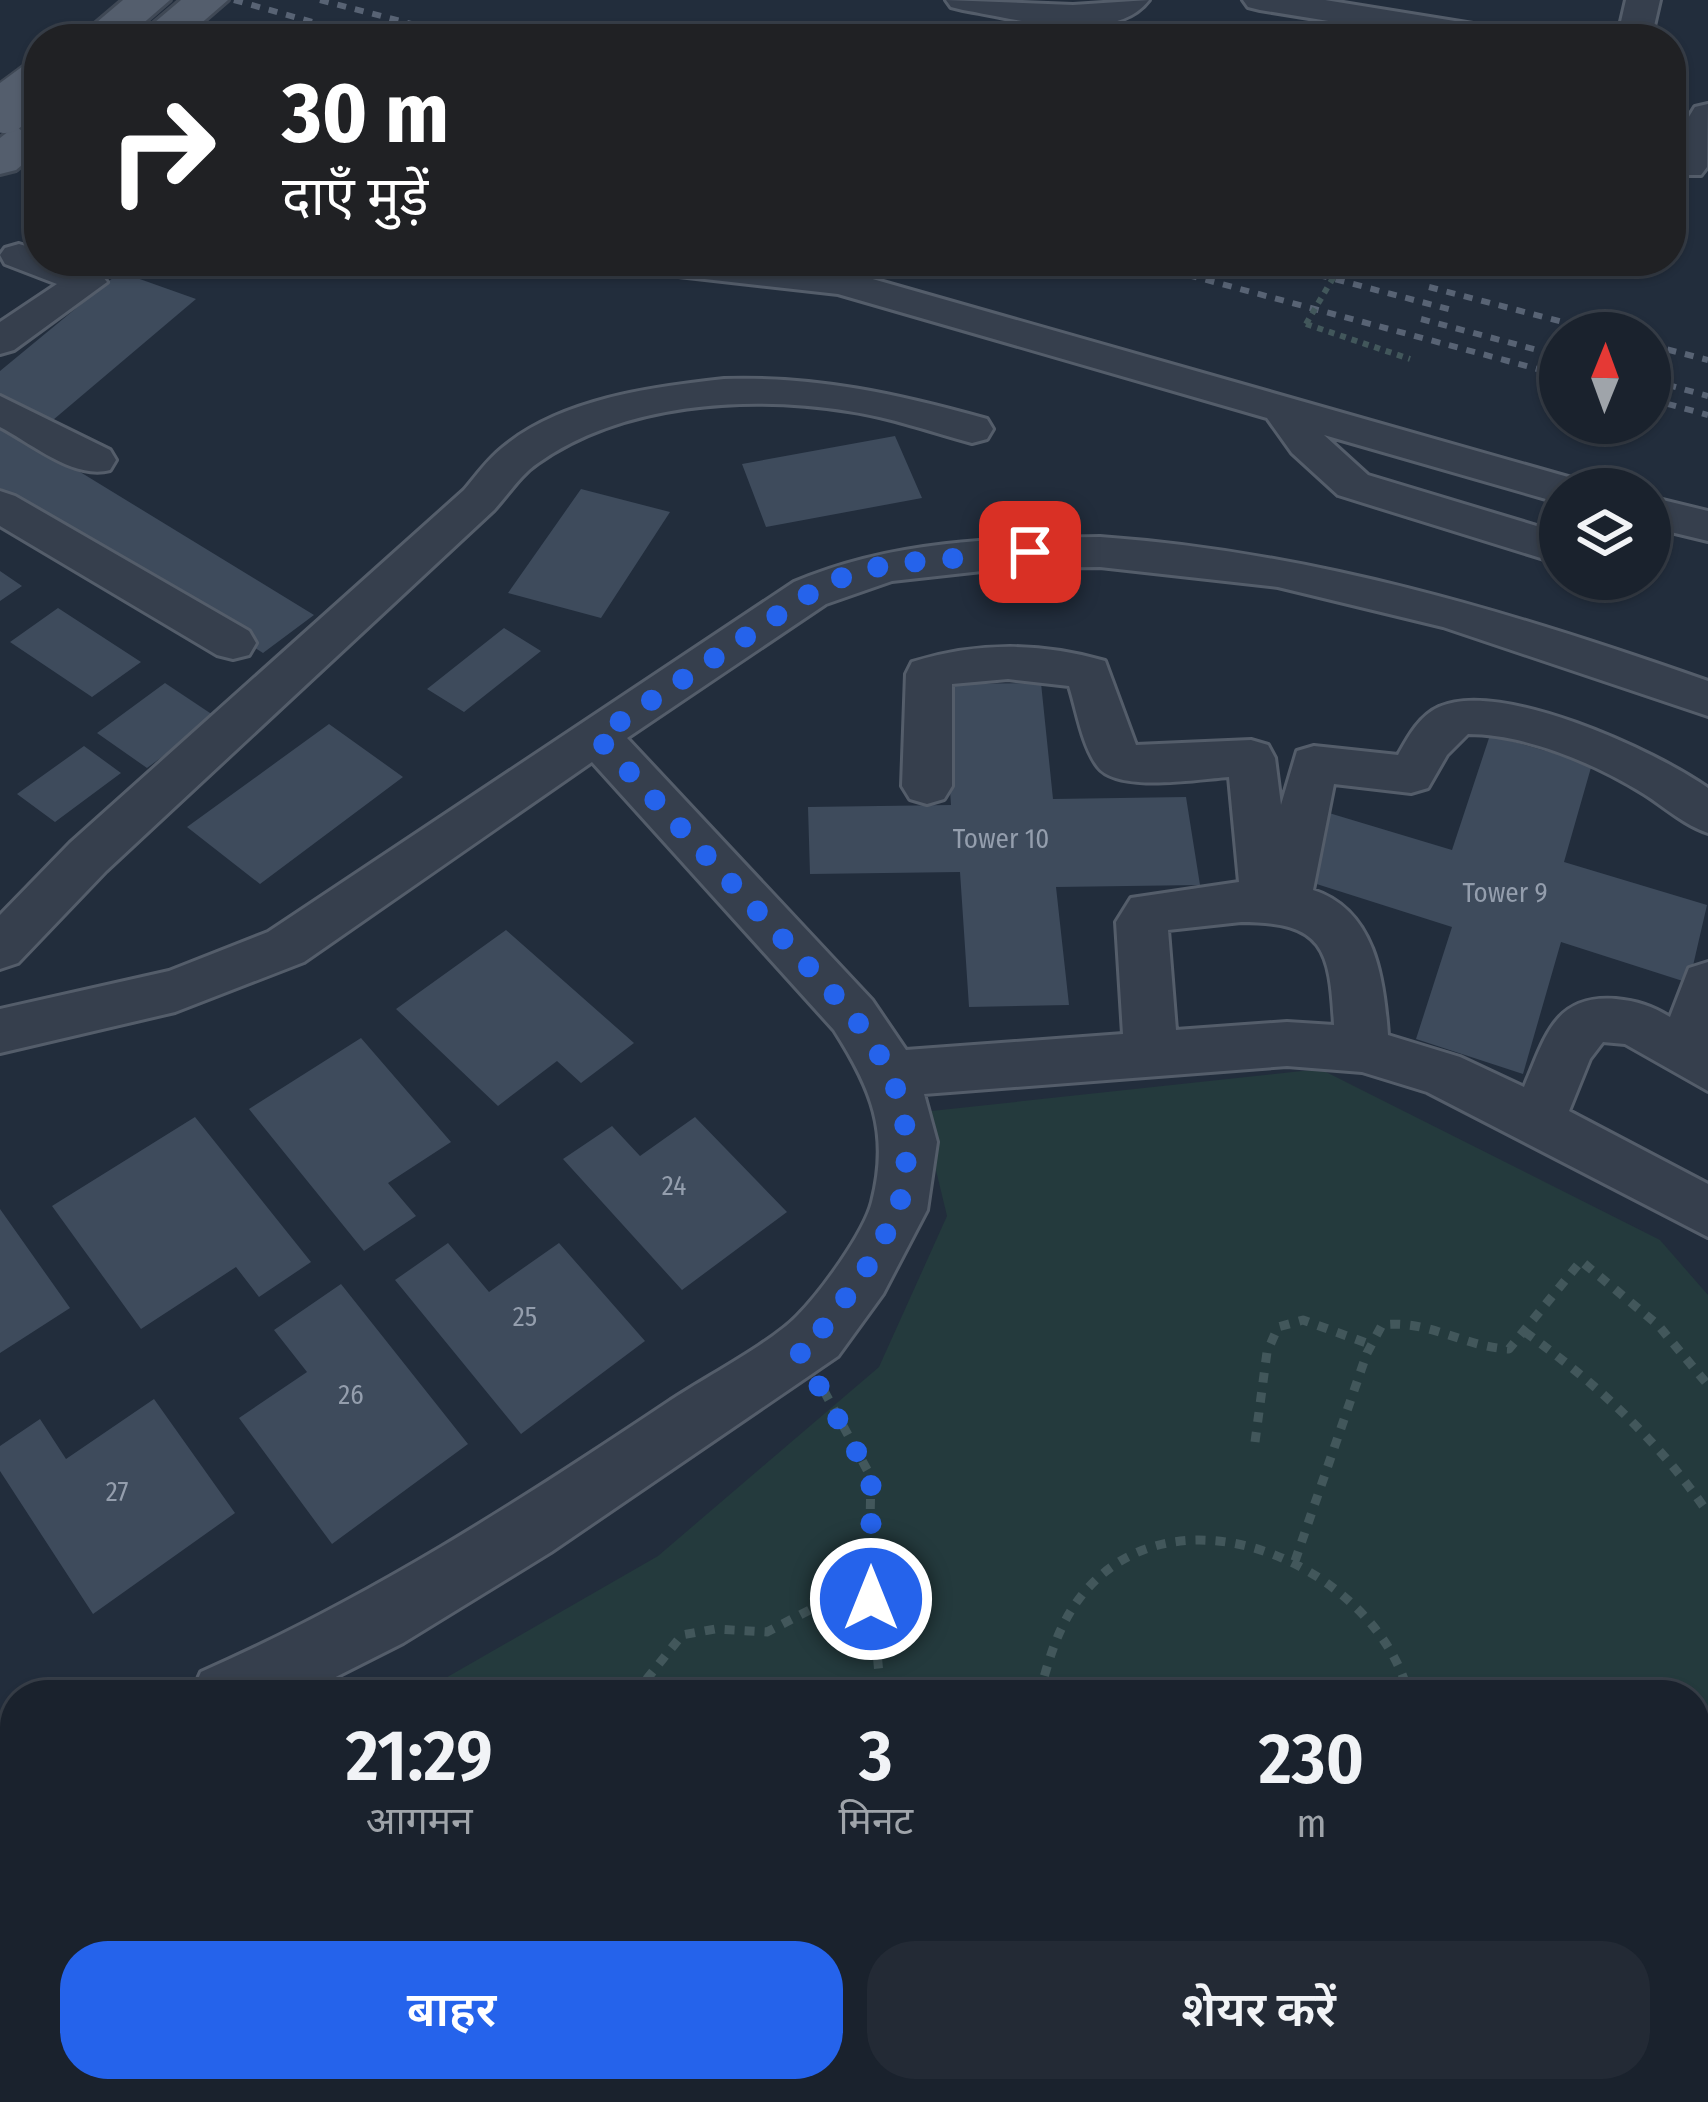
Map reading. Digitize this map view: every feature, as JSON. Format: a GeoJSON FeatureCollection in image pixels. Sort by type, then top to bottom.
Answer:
{"type":"FeatureCollection","features":[{"type":"Feature","properties":{"kind":"main road"},"geometry":{"type":"LineString","coordinates":[[118,24],[149,0]]}},
{"type":"Feature","properties":{"kind":"main road"},"geometry":{"type":"LineString","coordinates":[[176,24],[207,0]]}},
{"type":"Feature","properties":{"kind":"main road"},"geometry":{"type":"LineString","coordinates":[[0,160],[20,105]]}},
{"type":"Feature","properties":{"kind":"street"},"geometry":{"type":"LineString","coordinates":[[963,0],[1082,15],[1115,13],[1132,0]]}},
{"type":"Feature","properties":{"kind":"street"},"geometry":{"type":"LineString","coordinates":[[1260,0],[1410,24]]}},
{"type":"Feature","properties":{"kind":"street"},"geometry":{"type":"LineString","coordinates":[[1689,175],[1708,111]]}},
{"type":"Feature","properties":{"kind":"street"},"geometry":{"type":"LineString","coordinates":[[0,341],[87,282],[71,276]]}},
{"type":"Feature","properties":{"kind":"street"},"geometry":{"type":"LineString","coordinates":[[787,276],[841,282],[1539,483]]}},
{"type":"Feature","properties":{"kind":"street"},"geometry":{"type":"LineString","coordinates":[[0,948],[88,857],[479,500],[521,454],[576,424],[595,415],[691,398],[755,393],[844,396],[972,429]]}},
{"type":"Feature","properties":{"kind":"street"},"geometry":{"type":"LineString","coordinates":[[1280,407],[1307,443],[1353,485],[1539,543]]}},
{"type":"Feature","properties":{"kind":"street"},"geometry":{"type":"LineString","coordinates":[[0,409],[95,460]]}},
{"type":"Feature","properties":{"kind":"street"},"geometry":{"type":"LineString","coordinates":[[1307,443],[1539,514]]}},
{"type":"Feature","properties":{"kind":"street"},"geometry":{"type":"LineString","coordinates":[[0,506],[233,643]]}},
{"type":"Feature","properties":{"kind":"street"},"geometry":{"type":"LineString","coordinates":[[0,1031],[175,991],[286,947],[827,582],[888,564],[1067,550],[1149,551],[1311,575],[1473,616],[1708,699]]}},
{"type":"Feature","properties":{"kind":"street"},"geometry":{"type":"LineString","coordinates":[[927,786],[929,674],[947,667],[1050,664],[1088,673],[1115,754],[1125,764],[1251,758],[1275,901]]}},
{"type":"Feature","properties":{"kind":"street"},"geometry":{"type":"LineString","coordinates":[[1275,901],[1314,764],[1411,775],[1436,735],[1457,718],[1489,717],[1610,751],[1662,779],[1708,814]]}},
{"type":"Feature","properties":{"kind":"street"},"geometry":{"type":"LineString","coordinates":[[257,1680],[353,1636],[437,1587],[817,1336],[862,1276],[899,1210],[909,1142],[892,1074],[853,1015],[597,737]]}},
{"type":"Feature","properties":{"kind":"street"},"geometry":{"type":"LineString","coordinates":[[1151,1054],[1142,922],[1148,912],[1275,901],[1310,908],[1341,931],[1353,954],[1362,1050]]}},
{"type":"Feature","properties":{"kind":"street"},"geometry":{"type":"LineString","coordinates":[[1537,1120],[1568,1047],[1590,1019],[1635,1023],[1696,1061],[1708,983]]}},
{"type":"Feature","properties":{"kind":"street"},"geometry":{"type":"LineString","coordinates":[[892,1074],[1287,1044],[1362,1050],[1441,1073],[1708,1213]]}},
{"type":"Feature","properties":{"kind":"path"},"geometry":{"type":"LineString","coordinates":[[1334,276],[1306,324],[1410,359]]}},
{"type":"Feature","properties":{"kind":"path"},"geometry":{"type":"LineString","coordinates":[[1295,1561],[1382,1325],[1408,1319],[1483,1351],[1510,1349],[1581,1261],[1658,1325],[1708,1384]]}},
{"type":"Feature","properties":{"kind":"path"},"geometry":{"type":"LineString","coordinates":[[1255,1442],[1267,1352],[1278,1328],[1303,1320],[1372,1345]]}},
{"type":"Feature","properties":{"kind":"path"},"geometry":{"type":"LineString","coordinates":[[1525,1332],[1578,1370],[1631,1420],[1690,1484],[1708,1513]]}},
{"type":"Feature","properties":{"kind":"path"},"geometry":{"type":"LineString","coordinates":[[798,1349],[871,1477],[880,1680]]}},
{"type":"Feature","properties":{"kind":"path"},"geometry":{"type":"LineString","coordinates":[[1042,1680],[1045,1655],[1071,1604],[1112,1565],[1164,1543],[1221,1538],[1279,1551],[1332,1581],[1376,1626],[1402,1680]]}},
{"type":"Feature","properties":{"kind":"path"},"geometry":{"type":"LineString","coordinates":[[646,1680],[682,1635],[715,1629],[767,1632],[827,1601],[871,1553]]}},
{"type":"Feature","properties":{"kind":"green space"},"geometry":{"type":"Polygon","coordinates":[[[1320,1069],[1660,1240],[1708,1295],[1708,1680],[442,1680],[658,1556],[879,1367],[947,1216],[922,1112],[1320,1069]]]}},
{"type":"Feature","properties":{"kind":"building"},"geometry":{"type":"Polygon","coordinates":[[[115,276],[131,276],[196,299],[53,420],[0,400],[0,371],[115,276]]]}},
{"type":"Feature","properties":{"kind":"building"},"geometry":{"type":"Polygon","coordinates":[[[0,423],[314,615],[263,653],[0,488],[0,423]]]}},
{"type":"Feature","properties":{"kind":"building"},"geometry":{"type":"Polygon","coordinates":[[[895,436],[922,498],[766,527],[742,464],[895,436]]]}},
{"type":"Feature","properties":{"kind":"building"},"geometry":{"type":"Polygon","coordinates":[[[581,489],[670,512],[601,618],[508,593],[581,489]]]}},
{"type":"Feature","properties":{"kind":"building"},"geometry":{"type":"Polygon","coordinates":[[[0,571],[22,586],[0,601],[0,571]]]}},
{"type":"Feature","properties":{"kind":"building"},"geometry":{"type":"Polygon","coordinates":[[[58,608],[141,662],[92,697],[10,642],[58,608]]]}},
{"type":"Feature","properties":{"kind":"building"},"geometry":{"type":"Polygon","coordinates":[[[504,628],[541,651],[464,712],[427,689],[504,628]]]}},
{"type":"Feature","properties":{"kind":"building"},"geometry":{"type":"Polygon","coordinates":[[[165,683],[216,717],[147,768],[97,733],[165,683]]]}},
{"type":"Feature","properties":{"kind":"building"},"geometry":{"type":"Polygon","coordinates":[[[1041,683],[1053,799],[1186,797],[1200,885],[1056,887],[1069,1005],[969,1007],[960,872],[810,874],[808,807],[951,805],[943,684],[1041,683]]]}},
{"type":"Feature","properties":{"kind":"building"},"geometry":{"type":"Polygon","coordinates":[[[329,724],[403,777],[260,884],[187,827],[329,724]]]}},
{"type":"Feature","properties":{"kind":"building"},"geometry":{"type":"Polygon","coordinates":[[[1490,735],[1592,764],[1564,862],[1707,905],[1689,983],[1561,942],[1523,1074],[1416,1039],[1452,927],[1304,880],[1329,813],[1452,850],[1490,735]]]}},
{"type":"Feature","properties":{"kind":"building"},"geometry":{"type":"Polygon","coordinates":[[[84,746],[121,773],[55,822],[17,794],[84,746]]]}},
{"type":"Feature","properties":{"kind":"building"},"geometry":{"type":"Polygon","coordinates":[[[506,930],[634,1043],[581,1083],[557,1061],[498,1106],[396,1009],[506,930]]]}},
{"type":"Feature","properties":{"kind":"building"},"geometry":{"type":"Polygon","coordinates":[[[361,1038],[451,1142],[388,1183],[416,1216],[364,1251],[249,1109],[361,1038]]]}},
{"type":"Feature","properties":{"kind":"building"},"geometry":{"type":"Polygon","coordinates":[[[195,1117],[311,1262],[259,1297],[236,1267],[141,1329],[52,1206],[195,1117]]]}},
{"type":"Feature","properties":{"kind":"building"},"geometry":{"type":"Polygon","coordinates":[[[695,1117],[787,1212],[682,1290],[563,1159],[612,1126],[640,1156],[695,1117]]]}},
{"type":"Feature","properties":{"kind":"building"},"geometry":{"type":"Polygon","coordinates":[[[0,1209],[70,1308],[0,1353],[0,1209]]]}},
{"type":"Feature","properties":{"kind":"building"},"geometry":{"type":"Polygon","coordinates":[[[448,1243],[489,1292],[559,1243],[645,1341],[521,1434],[395,1280],[448,1243]]]}},
{"type":"Feature","properties":{"kind":"building"},"geometry":{"type":"Polygon","coordinates":[[[341,1284],[468,1444],[332,1544],[239,1418],[307,1372],[274,1330],[341,1284]]]}},
{"type":"Feature","properties":{"kind":"building"},"geometry":{"type":"Polygon","coordinates":[[[154,1399],[235,1513],[93,1614],[0,1471],[0,1446],[40,1419],[66,1459],[154,1399]]]}},
{"type":"Feature","properties":{"kind":"railway"},"geometry":{"type":"LineString","coordinates":[[234,0],[320,24]]}},
{"type":"Feature","properties":{"kind":"railway"},"geometry":{"type":"LineString","coordinates":[[320,0],[412,24]]}},
{"type":"Feature","properties":{"kind":"railway"},"geometry":{"type":"LineString","coordinates":[[1192,276],[1539,369]]}},
{"type":"Feature","properties":{"kind":"railway"},"geometry":{"type":"LineString","coordinates":[[1323,276],[1452,310]]}},
{"type":"Feature","properties":{"kind":"railway"},"geometry":{"type":"LineString","coordinates":[[1429,287],[1539,316]]}},
{"type":"Feature","properties":{"kind":"railway"},"geometry":{"type":"LineString","coordinates":[[1421,319],[1539,350]]}},
{"type":"Feature","properties":{"kind":"railway"},"geometry":{"type":"LineString","coordinates":[[1671,350],[1708,360]]}},
{"type":"Feature","properties":{"kind":"railway"},"geometry":{"type":"LineString","coordinates":[[1671,386],[1708,396]]}},
{"type":"Feature","properties":{"kind":"railway"},"geometry":{"type":"LineString","coordinates":[[1671,405],[1708,415]]}},
{"type":"Feature","properties":{"kind":"route"},"geometry":{"type":"LineString","coordinates":[[871,1599],[871,1477],[798,1349],[817,1336],[862,1276],[899,1210],[909,1142],[892,1074],[853,1015],[597,737],[827,582],[888,564],[1030,552]]}}]}
